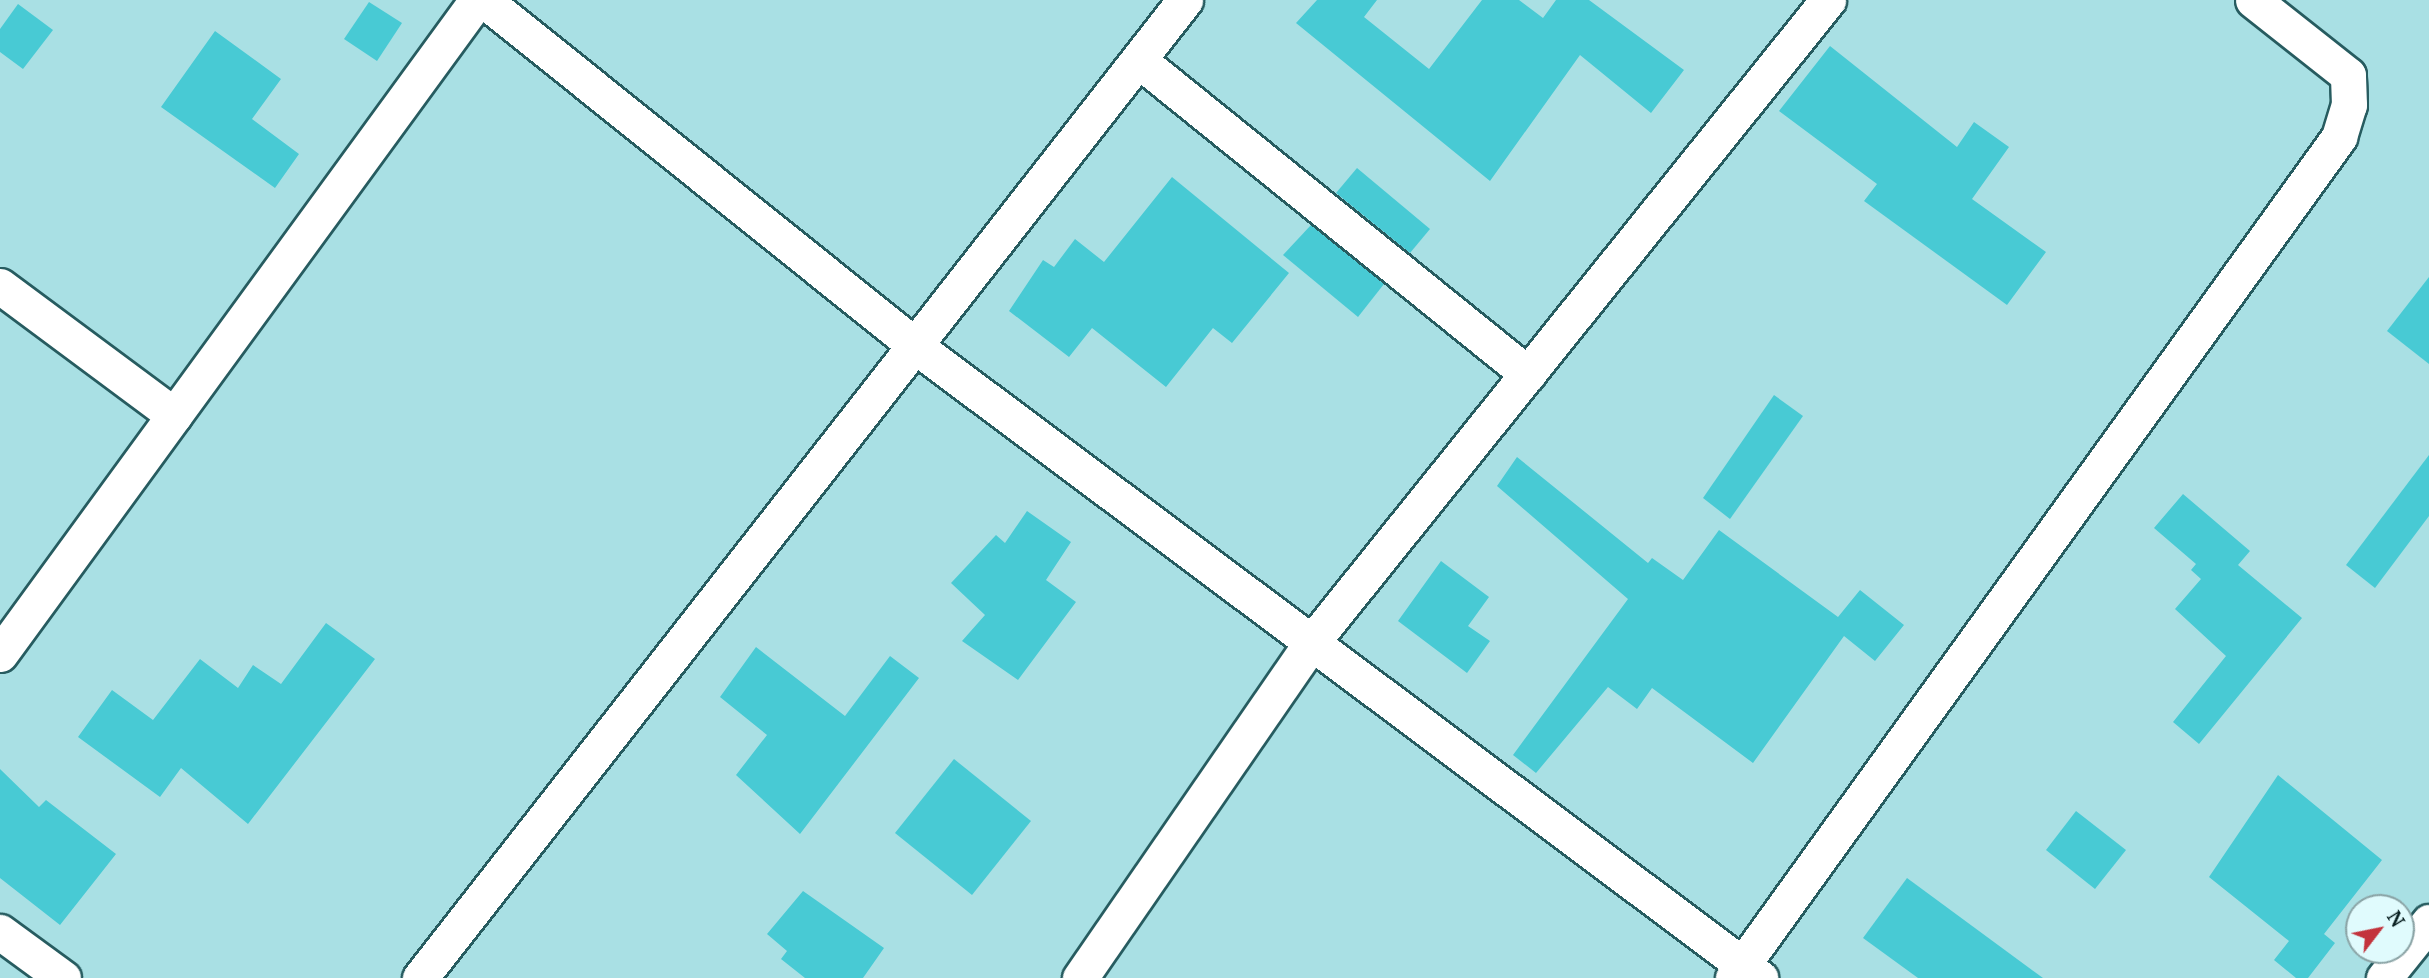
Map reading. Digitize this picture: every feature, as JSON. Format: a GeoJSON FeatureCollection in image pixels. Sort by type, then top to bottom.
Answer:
{"type":"FeatureCollection","features":[{"type":"Feature","properties":{"kind":"street"},"geometry":{"type":"LineString","coordinates":[[0,654],[477,0]]}},
{"type":"Feature","properties":{"kind":"street"},"geometry":{"type":"LineString","coordinates":[[484,0],[918,348],[1312,642],[1746,974],[2339,137],[2349,105],[2348,75],[2253,0]]}},
{"type":"Feature","properties":{"kind":"street"},"geometry":{"type":"LineString","coordinates":[[420,978],[918,348],[1141,62],[1185,0]]}},
{"type":"Feature","properties":{"kind":"street"},"geometry":{"type":"LineString","coordinates":[[1080,978],[1312,642],[1828,0]]}},
{"type":"Feature","properties":{"kind":"street"},"geometry":{"type":"LineString","coordinates":[[1141,62],[1528,373]]}},
{"type":"Feature","properties":{"kind":"street"},"geometry":{"type":"LineString","coordinates":[[0,286],[173,415]]}},
{"type":"Feature","properties":{"kind":"street"},"geometry":{"type":"LineString","coordinates":[[2384,978],[2429,922]]}},
{"type":"Feature","properties":{"kind":"street"},"geometry":{"type":"LineString","coordinates":[[0,932],[63,978]]}},
{"type":"Feature","properties":{"kind":"building"},"geometry":{"type":"Polygon","coordinates":[[[1317,0],[1377,0],[1364,17],[1429,69],[1482,0],[1519,0],[1543,18],[1556,0],[1589,0],[1684,70],[1651,113],[1580,55],[1490,181],[1296,23],[1317,0]]]}},
{"type":"Feature","properties":{"kind":"building"},"geometry":{"type":"Polygon","coordinates":[[[369,2],[402,23],[377,61],[344,39],[369,2]]]}},
{"type":"Feature","properties":{"kind":"building"},"geometry":{"type":"Polygon","coordinates":[[[18,4],[53,30],[23,69],[0,52],[0,29],[18,4]]]}},
{"type":"Feature","properties":{"kind":"building"},"geometry":{"type":"Polygon","coordinates":[[[215,31],[281,79],[252,119],[299,154],[275,188],[161,107],[215,31]]]}},
{"type":"Feature","properties":{"kind":"building"},"geometry":{"type":"Polygon","coordinates":[[[1830,46],[1957,147],[1974,122],[2009,147],[1972,199],[2046,252],[2007,305],[1864,201],[1877,184],[1779,111],[1830,46]]]}},
{"type":"Feature","properties":{"kind":"building"},"geometry":{"type":"Polygon","coordinates":[[[1357,168],[1430,229],[1410,253],[1336,193],[1357,168]]]}},
{"type":"Feature","properties":{"kind":"building"},"geometry":{"type":"Polygon","coordinates":[[[1172,177],[1289,273],[1232,343],[1213,328],[1166,387],[1092,328],[1069,357],[1009,311],[1043,260],[1054,267],[1075,239],[1104,262],[1172,177]]]}},
{"type":"Feature","properties":{"kind":"building"},"geometry":{"type":"Polygon","coordinates":[[[1311,225],[1384,284],[1358,317],[1283,255],[1311,225]]]}},
{"type":"Feature","properties":{"kind":"building"},"geometry":{"type":"Polygon","coordinates":[[[2429,277],[2429,364],[2387,331],[2429,277]]]}},
{"type":"Feature","properties":{"kind":"building"},"geometry":{"type":"Polygon","coordinates":[[[1774,395],[1803,416],[1730,519],[1703,498],[1774,395]]]}},
{"type":"Feature","properties":{"kind":"building"},"geometry":{"type":"Polygon","coordinates":[[[2429,455],[2429,516],[2375,588],[2346,565],[2429,455]]]}},
{"type":"Feature","properties":{"kind":"building"},"geometry":{"type":"Polygon","coordinates":[[[1517,457],[1648,563],[1652,558],[1683,580],[1719,530],[1838,617],[1860,590],[1904,625],[1875,661],[1844,636],[1753,763],[1652,688],[1637,709],[1608,687],[1536,773],[1513,755],[1628,599],[1497,486],[1517,457]]]}},
{"type":"Feature","properties":{"kind":"building"},"geometry":{"type":"Polygon","coordinates":[[[2183,494],[2250,551],[2238,565],[2302,618],[2199,744],[2173,722],[2226,656],[2175,609],[2201,579],[2191,570],[2196,564],[2154,528],[2183,494]]]}},
{"type":"Feature","properties":{"kind":"building"},"geometry":{"type":"Polygon","coordinates":[[[1027,511],[1071,542],[1046,580],[1076,602],[1018,680],[962,641],[985,615],[951,583],[996,535],[1005,543],[1027,511]]]}},
{"type":"Feature","properties":{"kind":"building"},"geometry":{"type":"Polygon","coordinates":[[[1441,561],[1489,597],[1468,626],[1490,641],[1467,673],[1398,621],[1441,561]]]}},
{"type":"Feature","properties":{"kind":"building"},"geometry":{"type":"Polygon","coordinates":[[[326,623],[375,659],[248,824],[181,768],[160,797],[78,737],[112,690],[153,720],[200,659],[238,688],[253,665],[281,684],[326,623]]]}},
{"type":"Feature","properties":{"kind":"building"},"geometry":{"type":"Polygon","coordinates":[[[756,647],[845,716],[890,656],[919,678],[800,834],[736,775],[767,735],[720,697],[756,647]]]}},
{"type":"Feature","properties":{"kind":"building"},"geometry":{"type":"Polygon","coordinates":[[[954,759],[1031,821],[972,895],[895,833],[954,759]]]}},
{"type":"Feature","properties":{"kind":"building"},"geometry":{"type":"Polygon","coordinates":[[[0,769],[39,807],[46,800],[116,854],[60,925],[0,878],[0,769]]]}},
{"type":"Feature","properties":{"kind":"building"},"geometry":{"type":"Polygon","coordinates":[[[2278,775],[2382,860],[2355,894],[2345,894],[2345,907],[2324,934],[2335,943],[2308,978],[2296,978],[2274,960],[2289,941],[2209,877],[2278,775]]]}},
{"type":"Feature","properties":{"kind":"building"},"geometry":{"type":"Polygon","coordinates":[[[2076,811],[2126,850],[2095,889],[2046,850],[2076,811]]]}},
{"type":"Feature","properties":{"kind":"building"},"geometry":{"type":"Polygon","coordinates":[[[1907,878],[2043,978],[1918,978],[1863,938],[1907,878]]]}},
{"type":"Feature","properties":{"kind":"building"},"geometry":{"type":"Polygon","coordinates":[[[803,891],[884,948],[863,978],[805,978],[781,959],[787,951],[767,934],[803,891]]]}}]}
